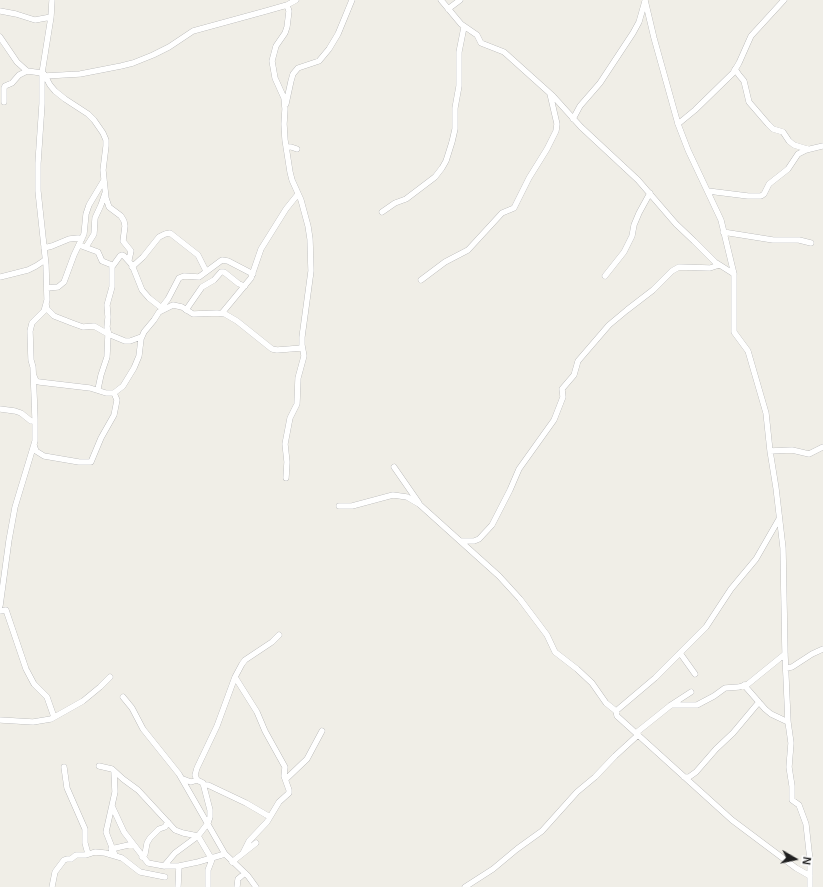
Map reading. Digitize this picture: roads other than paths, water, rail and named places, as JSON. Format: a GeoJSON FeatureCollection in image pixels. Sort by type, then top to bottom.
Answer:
{"type":"FeatureCollection","features":[{"type":"Feature","properties":{"kind":"street"},"geometry":{"type":"LineString","coordinates":[[0,606],[10,531],[15,507],[34,445],[34,375],[30,328],[32,323],[44,311],[46,304],[47,288],[38,191],[43,73],[52,0]]}},
{"type":"Feature","properties":{"kind":"street"},"geometry":{"type":"LineString","coordinates":[[4,102],[5,86],[12,83],[19,75],[27,71],[80,74],[121,66],[153,55],[197,30],[286,5],[296,0]]}},
{"type":"Feature","properties":{"kind":"street"},"geometry":{"type":"LineString","coordinates":[[286,478],[287,462],[285,444],[290,418],[297,404],[298,378],[304,356],[302,337],[309,285],[311,254],[308,226],[303,206],[292,180],[286,147],[284,124],[285,109],[293,74],[298,68],[319,62],[338,34],[352,0]]}},
{"type":"Feature","properties":{"kind":"street"},"geometry":{"type":"LineString","coordinates":[[441,0],[464,27],[477,35],[481,43],[504,52],[549,93],[573,119],[638,180],[676,224],[719,265],[734,274]]}},
{"type":"Feature","properties":{"kind":"street"},"geometry":{"type":"LineString","coordinates":[[448,9],[460,0]]}},
{"type":"Feature","properties":{"kind":"street"},"geometry":{"type":"LineString","coordinates":[[573,119],[580,106],[600,83],[633,34],[639,22],[645,0]]}},
{"type":"Feature","properties":{"kind":"street"},"geometry":{"type":"LineString","coordinates":[[645,0],[678,124],[688,150],[721,220],[734,274],[734,332],[748,351],[766,413],[783,548],[785,654],[788,722],[791,743],[789,767],[792,786],[792,800],[799,805],[806,824],[810,887]]}},
{"type":"Feature","properties":{"kind":"street"},"geometry":{"type":"LineString","coordinates":[[678,124],[689,116],[736,69],[751,36],[784,0]]}},
{"type":"Feature","properties":{"kind":"street"},"geometry":{"type":"LineString","coordinates":[[285,109],[284,98],[275,78],[272,61],[276,46],[285,33],[287,27],[289,11],[286,5]]}},
{"type":"Feature","properties":{"kind":"street"},"geometry":{"type":"LineString","coordinates":[[0,11],[35,20],[51,17]]}},
{"type":"Feature","properties":{"kind":"street"},"geometry":{"type":"LineString","coordinates":[[382,212],[395,203],[406,199],[435,177],[446,161],[455,129],[455,108],[459,86],[459,52],[464,27]]}},
{"type":"Feature","properties":{"kind":"street"},"geometry":{"type":"LineString","coordinates":[[0,37],[17,62],[27,71]]}},
{"type":"Feature","properties":{"kind":"street"},"geometry":{"type":"LineString","coordinates":[[736,69],[744,81],[749,102],[768,124],[773,129],[783,132],[794,146],[808,150]]}},
{"type":"Feature","properties":{"kind":"street"},"geometry":{"type":"LineString","coordinates":[[43,73],[50,86],[60,96],[88,114],[103,133],[106,140],[103,170],[106,198],[109,207],[121,216],[125,223],[123,240],[131,251],[129,260]]}},
{"type":"Feature","properties":{"kind":"street"},"geometry":{"type":"LineString","coordinates":[[421,280],[445,262],[468,250],[502,213],[514,208],[529,178],[548,149],[556,131],[557,124],[549,93]]}},
{"type":"Feature","properties":{"kind":"street"},"geometry":{"type":"LineString","coordinates":[[708,191],[748,196],[761,196],[764,194],[768,184],[788,169],[798,154],[823,146]]}},
{"type":"Feature","properties":{"kind":"street"},"geometry":{"type":"LineString","coordinates":[[286,147],[291,147],[297,150]]}},
{"type":"Feature","properties":{"kind":"street"},"geometry":{"type":"LineString","coordinates":[[47,288],[58,287],[64,282],[85,228],[87,209],[104,179]]}},
{"type":"Feature","properties":{"kind":"street"},"geometry":{"type":"LineString","coordinates":[[86,247],[94,234],[95,218],[105,191]]}},
{"type":"Feature","properties":{"kind":"street"},"geometry":{"type":"LineString","coordinates":[[605,276],[624,252],[632,236],[634,225],[639,213],[650,193]]}},
{"type":"Feature","properties":{"kind":"street"},"geometry":{"type":"LineString","coordinates":[[222,313],[251,278],[261,249],[286,209],[298,194]]}},
{"type":"Feature","properties":{"kind":"street"},"geometry":{"type":"LineString","coordinates":[[723,232],[773,240],[799,240],[811,243]]}},
{"type":"Feature","properties":{"kind":"street"},"geometry":{"type":"LineString","coordinates":[[132,267],[143,257],[159,237],[170,233],[198,255],[206,271]]}},
{"type":"Feature","properties":{"kind":"street"},"geometry":{"type":"LineString","coordinates":[[44,248],[74,238],[86,247],[98,252],[102,261],[111,264],[112,267]]}},
{"type":"Feature","properties":{"kind":"street"},"geometry":{"type":"LineString","coordinates":[[98,389],[107,357],[107,305],[111,291],[112,267],[121,256],[129,260],[142,290],[162,309]]}},
{"type":"Feature","properties":{"kind":"street"},"geometry":{"type":"LineString","coordinates":[[0,277],[28,270],[45,260]]}},
{"type":"Feature","properties":{"kind":"street"},"geometry":{"type":"LineString","coordinates":[[34,375],[36,381],[39,382],[98,389],[106,393],[114,393],[123,386],[134,368],[139,356],[141,337],[162,309],[179,278],[184,276],[198,277],[219,261],[225,260],[253,274]]}},
{"type":"Feature","properties":{"kind":"street"},"geometry":{"type":"LineString","coordinates":[[460,541],[474,541],[479,539],[492,525],[519,470],[554,420],[563,397],[562,390],[574,375],[578,361],[609,325],[653,290],[678,266],[710,268],[719,265]]}},
{"type":"Feature","properties":{"kind":"street"},"geometry":{"type":"LineString","coordinates":[[186,310],[202,287],[214,280],[221,272],[225,273],[239,284],[245,286]]}},
{"type":"Feature","properties":{"kind":"street"},"geometry":{"type":"LineString","coordinates":[[46,304],[49,312],[56,317],[83,327],[94,326],[108,335],[128,341],[141,337]]}},
{"type":"Feature","properties":{"kind":"street"},"geometry":{"type":"LineString","coordinates":[[162,309],[173,305],[179,306],[193,314],[222,313],[238,320],[272,349],[302,348]]}},
{"type":"Feature","properties":{"kind":"street"},"geometry":{"type":"LineString","coordinates":[[34,445],[36,451],[44,456],[79,462],[91,462],[114,415],[118,400],[114,393]]}},
{"type":"Feature","properties":{"kind":"street"},"geometry":{"type":"LineString","coordinates":[[0,409],[15,411],[31,421],[35,421]]}},
{"type":"Feature","properties":{"kind":"street"},"geometry":{"type":"LineString","coordinates":[[770,451],[792,450],[809,454],[823,447]]}},
{"type":"Feature","properties":{"kind":"street"},"geometry":{"type":"LineString","coordinates":[[394,467],[419,504]]}},
{"type":"Feature","properties":{"kind":"street"},"geometry":{"type":"LineString","coordinates":[[339,506],[352,506],[393,495],[407,497],[419,504],[493,570],[520,599],[547,635],[555,652],[587,678],[606,703],[616,711],[617,716],[742,828],[796,868],[810,876]]}},
{"type":"Feature","properties":{"kind":"street"},"geometry":{"type":"LineString","coordinates":[[616,711],[654,678],[710,622],[723,600],[756,559],[779,519]]}},
{"type":"Feature","properties":{"kind":"street"},"geometry":{"type":"LineString","coordinates":[[0,611],[3,609],[6,610],[18,642],[22,659],[30,678],[37,688],[47,697],[54,717]]}},
{"type":"Feature","properties":{"kind":"street"},"geometry":{"type":"LineString","coordinates":[[270,817],[246,803],[208,785],[204,785],[197,780],[195,775],[219,721],[235,677],[245,660],[272,642],[279,635]]}},
{"type":"Feature","properties":{"kind":"street"},"geometry":{"type":"LineString","coordinates":[[786,668],[792,667],[823,649]]}},
{"type":"Feature","properties":{"kind":"street"},"geometry":{"type":"LineString","coordinates":[[680,653],[695,674]]}},
{"type":"Feature","properties":{"kind":"street"},"geometry":{"type":"LineString","coordinates":[[671,705],[697,705],[726,688],[744,685],[760,675],[785,654]]}},
{"type":"Feature","properties":{"kind":"street"},"geometry":{"type":"LineString","coordinates":[[0,720],[39,722],[54,717],[91,695],[110,676]]}},
{"type":"Feature","properties":{"kind":"street"},"geometry":{"type":"LineString","coordinates":[[235,677],[257,712],[285,767],[284,774],[289,788],[289,793],[279,802],[267,822],[249,841],[243,853]]}},
{"type":"Feature","properties":{"kind":"street"},"geometry":{"type":"LineString","coordinates":[[744,685],[771,714],[788,722]]}},
{"type":"Feature","properties":{"kind":"street"},"geometry":{"type":"LineString","coordinates":[[464,887],[493,869],[542,831],[577,792],[595,777],[637,734],[671,705],[691,692]]}},
{"type":"Feature","properties":{"kind":"street"},"geometry":{"type":"LineString","coordinates":[[123,697],[132,708],[143,730],[182,779],[225,854],[245,873],[256,887]]}},
{"type":"Feature","properties":{"kind":"street"},"geometry":{"type":"LineString","coordinates":[[684,777],[689,777],[696,772],[716,749],[734,733],[759,702]]}},
{"type":"Feature","properties":{"kind":"street"},"geometry":{"type":"LineString","coordinates":[[286,779],[307,759],[322,731]]}},
{"type":"Feature","properties":{"kind":"street"},"geometry":{"type":"LineString","coordinates":[[99,766],[110,768],[138,790],[179,832],[198,836],[212,858]]}},
{"type":"Feature","properties":{"kind":"street"},"geometry":{"type":"LineString","coordinates":[[64,767],[67,788],[85,829],[85,843],[88,854]]}},
{"type":"Feature","properties":{"kind":"street"},"geometry":{"type":"LineString","coordinates":[[114,771],[115,792],[106,832],[115,855]]}},
{"type":"Feature","properties":{"kind":"street"},"geometry":{"type":"LineString","coordinates":[[182,779],[193,782],[197,780]]}},
{"type":"Feature","properties":{"kind":"street"},"geometry":{"type":"LineString","coordinates":[[164,866],[175,853],[198,836],[208,823],[210,814],[204,785]]}},
{"type":"Feature","properties":{"kind":"street"},"geometry":{"type":"LineString","coordinates":[[112,806],[122,830],[148,863],[164,866],[179,866],[225,854]]}},
{"type":"Feature","properties":{"kind":"street"},"geometry":{"type":"LineString","coordinates":[[142,857],[145,854],[147,843],[150,838],[159,829],[165,827],[168,822]]}},
{"type":"Feature","properties":{"kind":"street"},"geometry":{"type":"LineString","coordinates":[[232,862],[256,843]]}},
{"type":"Feature","properties":{"kind":"street"},"geometry":{"type":"LineString","coordinates":[[112,848],[133,844]]}},
{"type":"Feature","properties":{"kind":"street"},"geometry":{"type":"LineString","coordinates":[[52,887],[55,872],[64,860],[76,855],[100,852],[115,855],[127,860],[140,872],[165,877]]}},
{"type":"Feature","properties":{"kind":"street"},"geometry":{"type":"LineString","coordinates":[[208,887],[208,870],[212,858]]}},
{"type":"Feature","properties":{"kind":"street"},"geometry":{"type":"LineString","coordinates":[[178,887],[179,866]]}},
{"type":"Feature","properties":{"kind":"street"},"geometry":{"type":"LineString","coordinates":[[237,887],[238,879],[245,873]]}}]}
